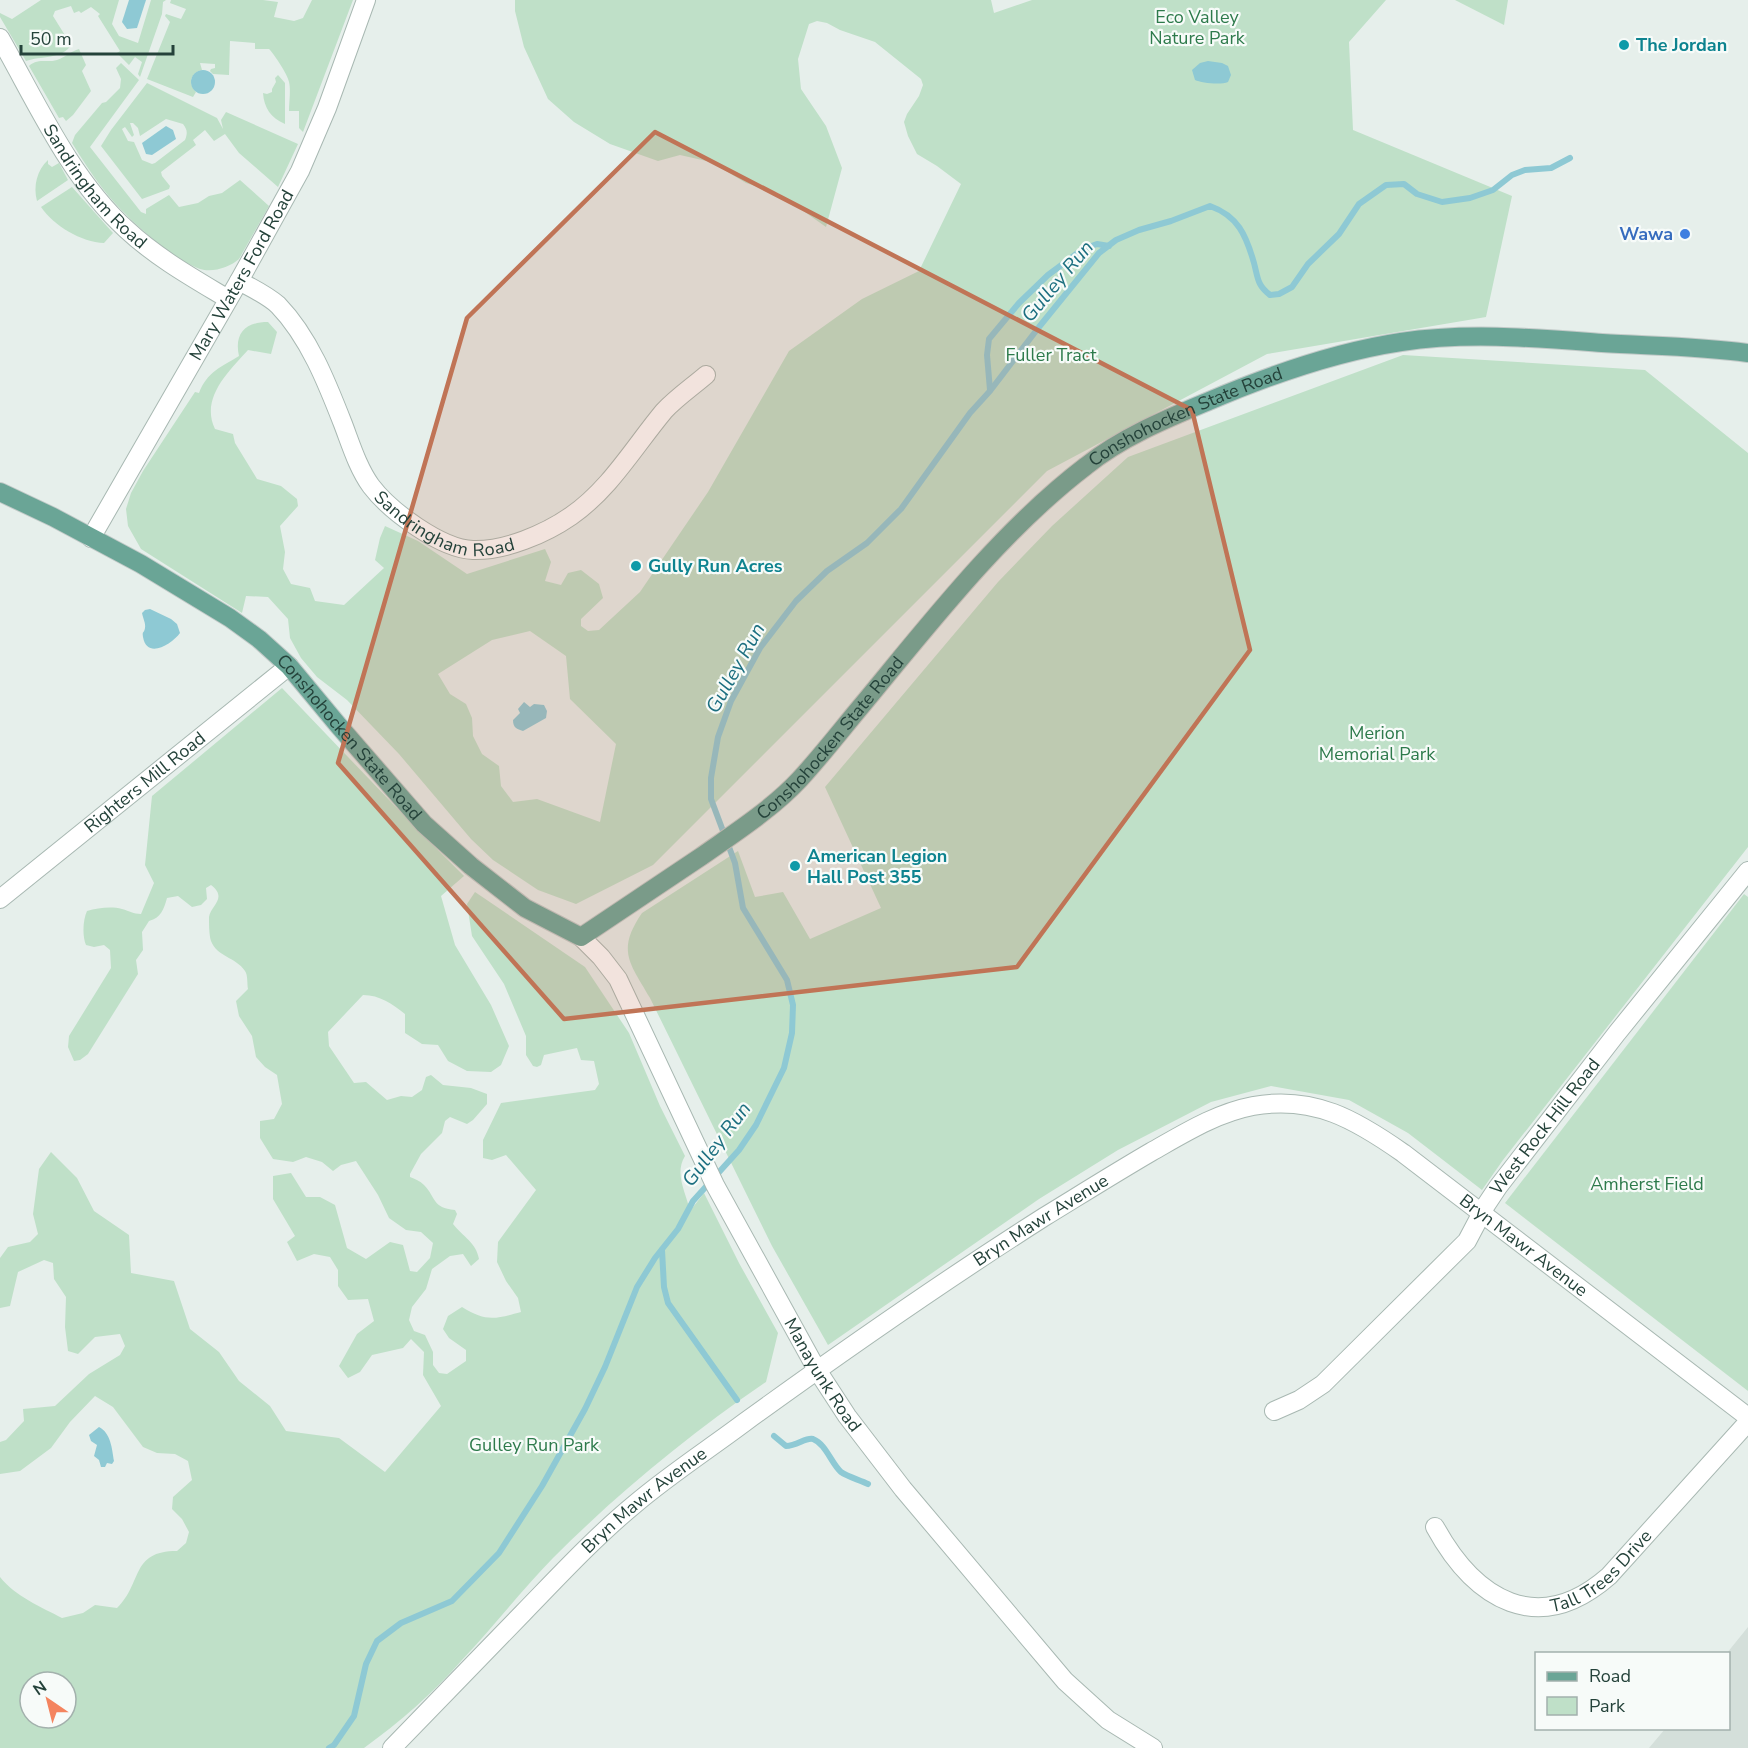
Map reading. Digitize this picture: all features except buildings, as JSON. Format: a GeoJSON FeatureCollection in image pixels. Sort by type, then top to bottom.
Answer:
{"type":"FeatureCollection","features":[{"type":"Feature","properties":{"kind":"main road","name":"Conshohocken State Road"},"geometry":{"type":"LineString","coordinates":[[0,492],[141,564],[221,612],[259,639],[289,666],[424,824],[471,867],[525,908],[581,938],[726,839],[773,804],[800,779],[936,615],[1043,503],[1088,464],[1155,424],[1301,367],[1341,355],[1401,342],[1462,337],[1529,338],[1748,353]]}},
{"type":"Feature","properties":{"kind":"street","name":"Mary Waters Ford Road"},"geometry":{"type":"LineString","coordinates":[[91,537],[239,281],[304,161],[334,90],[366,0]]}},
{"type":"Feature","properties":{"kind":"street","name":"Sandringham Road"},"geometry":{"type":"LineString","coordinates":[[0,38],[71,161],[108,211],[154,253],[228,299]]}},
{"type":"Feature","properties":{"kind":"street","name":"Sandringham Road"},"geometry":{"type":"LineString","coordinates":[[239,281],[276,304],[303,338],[336,406],[356,457],[371,486],[390,508],[448,543],[472,550],[520,542],[570,516],[596,495],[666,409],[706,375]]}},
{"type":"Feature","properties":{"kind":"street","name":"Righters Mill Road"},"geometry":{"type":"LineString","coordinates":[[0,899],[289,666]]}},
{"type":"Feature","properties":{"kind":"street","name":"West Rock Hill Road"},"geometry":{"type":"LineString","coordinates":[[1274,1411],[1299,1400],[1323,1384],[1467,1241],[1498,1187],[1617,1033],[1748,871]]}},
{"type":"Feature","properties":{"kind":"street","name":"Manayunk Road"},"geometry":{"type":"LineString","coordinates":[[581,938],[601,957],[618,979],[713,1180],[817,1370],[847,1416],[903,1490],[1046,1660],[1078,1694],[1108,1720],[1153,1748]]}},
{"type":"Feature","properties":{"kind":"street","name":"Bryn Mawr Avenue"},"geometry":{"type":"LineString","coordinates":[[392,1748],[566,1569],[635,1503],[817,1370],[958,1272],[1094,1185],[1186,1132],[1209,1121],[1252,1107],[1273,1104],[1323,1109],[1344,1115],[1375,1133],[1748,1417]]}},
{"type":"Feature","properties":{"kind":"street","name":"Tall Trees Drive"},"geometry":{"type":"LineString","coordinates":[[1435,1527],[1459,1564],[1485,1590],[1503,1600],[1519,1605],[1556,1606],[1593,1590],[1609,1576],[1748,1422]]}},
{"type":"Feature","properties":{"kind":"highlighted area"},"geometry":{"type":"Polygon","coordinates":[[[655,132],[1192,410],[1250,650],[1017,967],[564,1019],[338,763],[467,318],[655,132]]]}},
{"type":"Feature","properties":{"kind":"shaded area"},"geometry":{"type":"Polygon","coordinates":[[[1748,1627],[1748,1748],[1649,1748],[1664,1730],[1730,1730],[1730,1652],[1728,1652],[1748,1627]]]}},
{"type":"Feature","properties":{"kind":"green space"},"geometry":{"type":"Polygon","coordinates":[[[41,0],[119,0],[112,24],[119,36],[138,43],[151,0],[166,0],[163,2],[162,14],[140,77],[138,74],[142,62],[135,57],[129,65],[117,53],[120,51],[98,16],[100,14],[91,7],[81,13],[79,11],[74,13],[71,6],[55,11],[53,16],[71,45],[63,53],[26,61],[0,17],[0,13],[12,19],[41,0]]]}},
{"type":"Feature","properties":{"kind":"green space"},"geometry":{"type":"Polygon","coordinates":[[[171,0],[278,2],[274,17],[294,21],[303,18],[312,0],[353,0],[303,132],[299,128],[299,111],[289,111],[290,85],[286,75],[269,49],[255,49],[255,43],[230,41],[229,75],[213,74],[210,71],[215,68],[215,64],[200,63],[202,70],[193,76],[191,82],[196,92],[193,97],[147,79],[170,22],[166,14],[181,19],[186,9],[170,3],[171,0]]]}},
{"type":"Feature","properties":{"kind":"green space"},"geometry":{"type":"Polygon","coordinates":[[[515,0],[991,0],[994,13],[1032,0],[1386,0],[1349,42],[1353,130],[1512,196],[1486,317],[1267,354],[1047,471],[653,865],[576,904],[538,890],[493,860],[471,839],[399,754],[347,700],[317,677],[301,658],[290,638],[288,619],[268,597],[246,596],[242,613],[141,549],[128,526],[126,509],[131,493],[195,392],[199,393],[206,380],[215,371],[239,356],[238,341],[243,331],[253,324],[268,322],[277,332],[271,354],[248,350],[219,386],[211,407],[211,418],[215,429],[233,434],[235,443],[257,479],[281,486],[297,499],[298,506],[280,526],[285,552],[283,569],[291,584],[310,588],[315,601],[344,605],[384,568],[375,560],[385,526],[418,541],[467,574],[545,549],[551,562],[545,581],[561,585],[568,573],[581,570],[599,584],[603,598],[581,619],[581,626],[588,631],[599,630],[640,592],[708,492],[789,351],[862,299],[919,271],[961,184],[917,154],[908,136],[904,122],[919,96],[923,85],[921,79],[875,42],[827,23],[817,21],[809,24],[798,59],[801,89],[826,126],[842,168],[826,227],[778,193],[746,183],[711,162],[680,155],[658,161],[610,144],[574,122],[548,99],[524,47],[515,11],[515,0]],[[530,631],[492,640],[438,674],[450,694],[466,704],[472,718],[473,736],[482,754],[499,766],[501,786],[513,802],[537,799],[600,822],[616,744],[570,699],[566,656],[530,631]]]}},
{"type":"Feature","properties":{"kind":"green space"},"geometry":{"type":"Polygon","coordinates":[[[1455,0],[1508,0],[1504,25],[1455,0]]]}},
{"type":"Feature","properties":{"kind":"green space"},"geometry":{"type":"Polygon","coordinates":[[[79,49],[86,65],[82,71],[91,91],[66,121],[63,117],[59,118],[29,66],[36,62],[57,60],[79,49]]]}},
{"type":"Feature","properties":{"kind":"green space"},"geometry":{"type":"Polygon","coordinates":[[[121,63],[139,80],[90,147],[141,212],[146,214],[146,209],[169,195],[179,207],[198,203],[209,196],[222,193],[240,180],[269,206],[239,259],[231,264],[216,270],[200,269],[161,246],[112,199],[72,143],[75,135],[102,103],[120,88],[121,79],[116,68],[121,63]]]}},
{"type":"Feature","properties":{"kind":"green space"},"geometry":{"type":"Polygon","coordinates":[[[278,75],[285,83],[285,124],[272,116],[263,93],[272,92],[276,82],[275,78],[278,75]]]}},
{"type":"Feature","properties":{"kind":"green space"},"geometry":{"type":"Polygon","coordinates":[[[147,83],[217,118],[223,129],[221,120],[226,112],[298,144],[278,187],[239,153],[225,134],[214,141],[205,130],[193,140],[196,145],[161,172],[170,186],[169,189],[142,199],[101,146],[147,83]],[[166,119],[140,136],[138,128],[130,123],[134,135],[132,137],[125,127],[122,129],[128,141],[134,142],[142,160],[152,164],[185,140],[187,131],[183,124],[166,119]]]}},
{"type":"Feature","properties":{"kind":"green space"},"geometry":{"type":"Polygon","coordinates":[[[48,160],[48,164],[52,167],[59,163],[68,180],[37,201],[35,190],[37,179],[48,160]]]}},
{"type":"Feature","properties":{"kind":"green space"},"geometry":{"type":"Polygon","coordinates":[[[72,187],[113,233],[104,243],[86,240],[69,232],[46,214],[41,207],[72,187]]]}},
{"type":"Feature","properties":{"kind":"green space","name":"Merion Memorial Park"},"geometry":{"type":"Polygon","coordinates":[[[1403,355],[1645,370],[1748,453],[1748,847],[1482,1190],[1408,1133],[1349,1100],[1271,1086],[1211,1102],[1118,1150],[1039,1199],[828,1345],[772,1246],[632,966],[628,947],[634,926],[642,913],[738,851],[755,897],[783,892],[810,939],[881,908],[825,787],[998,582],[1052,526],[1128,457],[1403,355]]]}},
{"type":"Feature","properties":{"kind":"green space","name":"Gulley Run Park"},"geometry":{"type":"Polygon","coordinates":[[[282,688],[464,876],[441,896],[455,945],[491,1005],[509,1046],[501,1065],[491,1072],[467,1071],[448,1061],[438,1045],[422,1044],[405,1033],[405,1014],[386,1001],[369,995],[363,995],[328,1032],[329,1046],[354,1083],[366,1082],[387,1100],[401,1096],[412,1097],[422,1090],[426,1077],[431,1075],[443,1085],[471,1088],[487,1094],[487,1104],[467,1124],[450,1117],[445,1121],[442,1133],[421,1154],[410,1174],[410,1177],[428,1189],[438,1204],[455,1210],[457,1214],[453,1224],[472,1244],[479,1259],[471,1266],[463,1254],[450,1256],[432,1269],[426,1289],[412,1307],[409,1320],[414,1331],[425,1335],[433,1352],[433,1365],[439,1373],[447,1374],[466,1361],[466,1350],[449,1338],[443,1329],[448,1316],[462,1307],[478,1315],[491,1318],[521,1312],[518,1298],[497,1262],[498,1242],[536,1190],[506,1155],[492,1160],[483,1158],[483,1140],[501,1103],[595,1090],[599,1084],[594,1061],[581,1060],[577,1048],[544,1055],[541,1065],[533,1066],[526,1055],[526,1036],[504,984],[472,936],[467,904],[475,892],[585,967],[629,1033],[660,1106],[685,1156],[681,1176],[690,1211],[704,1193],[778,1333],[766,1382],[682,1443],[603,1510],[553,1558],[440,1684],[364,1748],[0,1748],[0,1577],[21,1595],[62,1618],[83,1613],[95,1605],[117,1608],[131,1589],[144,1562],[151,1556],[162,1552],[177,1551],[186,1543],[189,1532],[182,1519],[172,1509],[173,1497],[192,1480],[188,1461],[175,1454],[157,1453],[143,1447],[113,1407],[95,1396],[70,1422],[51,1448],[20,1471],[0,1474],[0,1442],[6,1440],[24,1421],[23,1409],[55,1406],[89,1374],[120,1355],[125,1346],[120,1334],[95,1337],[78,1354],[68,1351],[65,1327],[66,1297],[54,1279],[53,1263],[44,1260],[18,1272],[10,1306],[0,1308],[0,1258],[8,1247],[30,1242],[38,1234],[33,1214],[39,1169],[51,1152],[77,1178],[94,1211],[129,1235],[131,1273],[174,1281],[190,1329],[219,1352],[239,1381],[270,1406],[286,1431],[339,1438],[385,1472],[441,1406],[423,1375],[424,1352],[411,1339],[403,1348],[372,1355],[360,1372],[348,1378],[339,1366],[357,1334],[374,1321],[368,1299],[348,1300],[338,1286],[338,1270],[330,1257],[314,1254],[297,1261],[287,1242],[295,1236],[273,1199],[273,1176],[291,1173],[306,1197],[320,1197],[335,1205],[347,1248],[366,1259],[390,1242],[403,1245],[410,1271],[417,1272],[430,1258],[433,1243],[421,1232],[406,1230],[389,1218],[378,1195],[356,1161],[341,1165],[333,1171],[322,1162],[306,1157],[293,1162],[273,1159],[260,1138],[260,1121],[274,1119],[282,1104],[277,1075],[256,1057],[252,1036],[239,1016],[236,1001],[248,989],[246,973],[241,966],[222,954],[211,941],[209,917],[218,894],[211,885],[206,888],[207,899],[201,905],[192,907],[178,896],[167,898],[161,912],[149,921],[142,932],[143,950],[136,960],[138,974],[88,1054],[74,1061],[68,1047],[69,1036],[111,968],[110,950],[104,945],[94,947],[86,945],[84,923],[87,911],[118,908],[141,914],[154,883],[145,865],[152,796],[282,688]]]}},
{"type":"Feature","properties":{"kind":"green space","name":"Amherst Field"},"geometry":{"type":"Polygon","coordinates":[[[1744,894],[1748,897],[1748,1391],[1505,1203],[1744,894]]]}},
{"type":"Feature","properties":{"kind":"water"},"geometry":{"type":"Polygon","coordinates":[[[129,0],[146,0],[137,28],[127,29],[122,22],[129,0]]]}},
{"type":"Feature","properties":{"kind":"water"},"geometry":{"type":"Polygon","coordinates":[[[1208,61],[1228,66],[1231,75],[1228,82],[1211,83],[1195,80],[1192,70],[1200,63],[1208,61]]]}},
{"type":"Feature","properties":{"kind":"water"},"geometry":{"type":"Polygon","coordinates":[[[203,70],[212,73],[215,82],[212,91],[203,94],[194,91],[191,82],[194,73],[203,70]]]}},
{"type":"Feature","properties":{"kind":"water"},"geometry":{"type":"Polygon","coordinates":[[[166,126],[173,130],[176,139],[152,155],[146,154],[142,143],[166,126]]]}},
{"type":"Feature","properties":{"kind":"water"},"geometry":{"type":"Polygon","coordinates":[[[150,609],[171,619],[177,624],[180,633],[160,648],[149,648],[143,637],[145,626],[142,613],[150,609]]]}},
{"type":"Feature","properties":{"kind":"water"},"geometry":{"type":"Polygon","coordinates":[[[524,702],[530,707],[534,704],[544,705],[547,711],[546,718],[523,731],[517,729],[513,720],[520,713],[518,709],[524,702]]]}},
{"type":"Feature","properties":{"kind":"water"},"geometry":{"type":"Polygon","coordinates":[[[99,1427],[106,1433],[112,1447],[114,1461],[112,1464],[107,1463],[105,1467],[101,1467],[99,1460],[94,1456],[97,1445],[91,1441],[89,1435],[99,1427]]]}},
{"type":"Feature","properties":{"kind":"waterway","name":"Gulley Run"},"geometry":{"type":"LineString","coordinates":[[329,1748],[334,1745],[354,1716],[366,1664],[377,1641],[401,1623],[452,1601],[499,1553],[542,1486],[585,1409],[605,1367],[637,1287],[655,1258],[678,1229],[693,1201],[739,1150],[756,1125],[784,1068],[792,1033],[793,1005],[787,980],[743,908],[735,863],[711,799],[711,778],[718,737],[731,701],[760,648],[796,601],[827,571],[867,543],[901,509],[970,413],[1099,253],[1116,240],[1210,206],[1228,215],[1240,228],[1248,244],[1260,284],[1270,295],[1279,294],[1292,287],[1308,264],[1339,234],[1359,204],[1386,185],[1404,184],[1417,194],[1442,202],[1470,198],[1493,190],[1512,175],[1525,170],[1551,168],[1570,158]]}},
{"type":"Feature","properties":{"kind":"waterway"},"geometry":{"type":"LineString","coordinates":[[990,390],[987,355],[989,339],[1019,303],[1048,275],[1083,249],[1097,244],[1109,246]]}},
{"type":"Feature","properties":{"kind":"waterway"},"geometry":{"type":"LineString","coordinates":[[662,1250],[664,1287],[668,1303],[737,1400]]}},
{"type":"Feature","properties":{"kind":"waterway"},"geometry":{"type":"LineString","coordinates":[[774,1436],[786,1446],[807,1439],[818,1441],[841,1472],[868,1484]]}},
{"type":"Feature","properties":{"kind":"place","name":"The Jordan"},"geometry":{"type":"Point","coordinates":[1624,45]}},
{"type":"Feature","properties":{"kind":"place","name":"Wawa"},"geometry":{"type":"Point","coordinates":[1685,234]}},
{"type":"Feature","properties":{"kind":"place","name":"Gully Run Acres"},"geometry":{"type":"Point","coordinates":[636,566]}},
{"type":"Feature","properties":{"kind":"place","name":"American Legion Hall Post 355"},"geometry":{"type":"Point","coordinates":[795,866]}},
{"type":"Feature","properties":{"kind":"park label","name":"Eco Valley Nature Park"},"geometry":{"type":"Point","coordinates":[1197,27]}},
{"type":"Feature","properties":{"kind":"park label","name":"Fuller Tract"},"geometry":{"type":"Point","coordinates":[1051,355]}}]}
